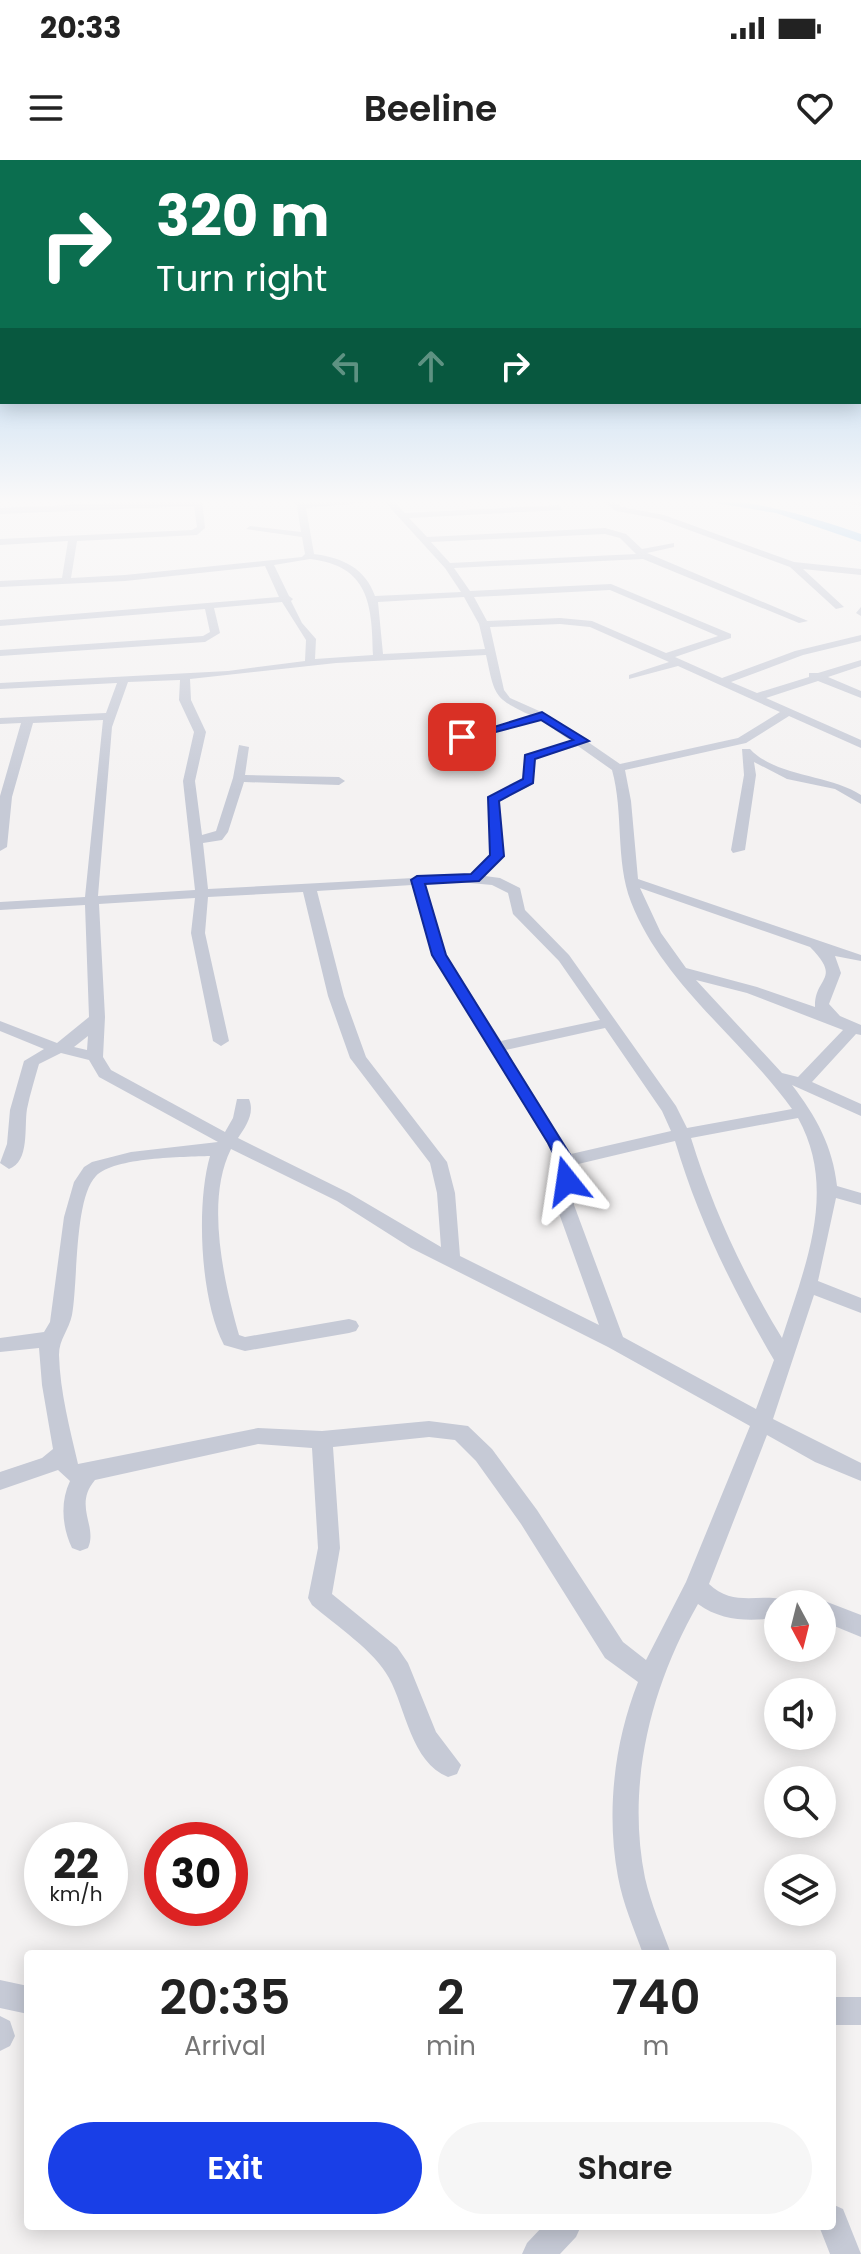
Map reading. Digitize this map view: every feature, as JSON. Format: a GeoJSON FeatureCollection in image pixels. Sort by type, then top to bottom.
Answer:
{"type":"FeatureCollection","features":[{"type":"Feature","properties":{"kind":"street"},"geometry":{"type":"LineString","coordinates":[[378,658],[378,615],[371,599],[402,597]]}},
{"type":"Feature","properties":{"kind":"street"},"geometry":{"type":"LineString","coordinates":[[469,597],[484,624],[499,690],[506,700],[542,716],[583,741],[618,768],[632,881],[648,921],[683,972],[803,1112],[822,1152],[828,1190],[808,1285],[784,1359],[696,1587],[675,1619],[649,1676],[630,1771],[626,1840],[631,1877],[656,1950]]}},
{"type":"Feature","properties":{"kind":"street"},"geometry":{"type":"LineString","coordinates":[[638,597],[727,636],[667,656]]}},
{"type":"Feature","properties":{"kind":"street"},"geometry":{"type":"LineString","coordinates":[[745,597],[803,621]]}},
{"type":"Feature","properties":{"kind":"street"},"geometry":{"type":"LineString","coordinates":[[828,597],[839,607]]}},
{"type":"Feature","properties":{"kind":"street"},"geometry":{"type":"LineString","coordinates":[[0,623],[288,599],[296,626],[311,639],[310,664]]}},
{"type":"Feature","properties":{"kind":"street"},"geometry":{"type":"LineString","coordinates":[[0,653],[205,639],[215,633],[209,606]]}},
{"type":"Feature","properties":{"kind":"street"},"geometry":{"type":"LineString","coordinates":[[484,624],[587,623],[861,744]]}},
{"type":"Feature","properties":{"kind":"street"},"geometry":{"type":"LineString","coordinates":[[724,681],[799,653],[861,638]]}},
{"type":"Feature","properties":{"kind":"street"},"geometry":{"type":"LineString","coordinates":[[311,651],[336,660]]}},
{"type":"Feature","properties":{"kind":"street"},"geometry":{"type":"LineString","coordinates":[[0,686],[185,676],[336,660],[492,652]]}},
{"type":"Feature","properties":{"kind":"street"},"geometry":{"type":"LineString","coordinates":[[633,677],[680,662]]}},
{"type":"Feature","properties":{"kind":"street"},"geometry":{"type":"LineString","coordinates":[[757,697],[813,675],[861,663]]}},
{"type":"Feature","properties":{"kind":"street"},"geometry":{"type":"LineString","coordinates":[[813,675],[861,695]]}},
{"type":"Feature","properties":{"kind":"street"},"geometry":{"type":"LineString","coordinates":[[185,676],[185,700],[200,732],[189,781],[202,893],[199,943],[221,1041]]}},
{"type":"Feature","properties":{"kind":"street"},"geometry":{"type":"LineString","coordinates":[[124,679],[108,716],[92,898],[95,1057],[105,1073],[226,1146],[343,1197],[451,1259],[615,1342],[823,1456],[861,1472]]}},
{"type":"Feature","properties":{"kind":"street"},"geometry":{"type":"LineString","coordinates":[[618,768],[744,747],[789,711]]}},
{"type":"Feature","properties":{"kind":"street"},"geometry":{"type":"LineString","coordinates":[[0,721],[108,716]]}},
{"type":"Feature","properties":{"kind":"street"},"geometry":{"type":"LineString","coordinates":[[463,738],[465,733],[495,730],[542,716]]}},
{"type":"Feature","properties":{"kind":"street"},"geometry":{"type":"LineString","coordinates":[[0,847],[6,797],[28,719]]}},
{"type":"Feature","properties":{"kind":"street"},"geometry":{"type":"LineString","coordinates":[[475,878],[497,856],[493,800],[529,781],[529,757],[583,741]]}},
{"type":"Feature","properties":{"kind":"street"},"geometry":{"type":"LineString","coordinates":[[197,840],[220,835],[239,778],[243,747]]}},
{"type":"Feature","properties":{"kind":"street"},"geometry":{"type":"LineString","coordinates":[[744,747],[791,776],[839,786],[861,800]]}},
{"type":"Feature","properties":{"kind":"street"},"geometry":{"type":"LineString","coordinates":[[738,850],[750,775],[744,747]]}},
{"type":"Feature","properties":{"kind":"street"},"geometry":{"type":"LineString","coordinates":[[239,778],[339,781]]}},
{"type":"Feature","properties":{"kind":"street"},"geometry":{"type":"LineString","coordinates":[[0,906],[417,880],[475,878],[505,884],[515,891],[518,911],[564,958],[670,1110],[682,1134],[688,1165],[722,1248],[784,1359]]}},
{"type":"Feature","properties":{"kind":"street"},"geometry":{"type":"LineString","coordinates":[[417,880],[439,955],[565,1161],[565,1205],[615,1342]]}},
{"type":"Feature","properties":{"kind":"street"},"geometry":{"type":"LineString","coordinates":[[632,881],[857,958]]}},
{"type":"Feature","properties":{"kind":"street"},"geometry":{"type":"LineString","coordinates":[[309,888],[336,996],[358,1058],[438,1162],[446,1193],[451,1259]]}},
{"type":"Feature","properties":{"kind":"street"},"geometry":{"type":"LineString","coordinates":[[815,944],[832,965],[833,983],[822,1002],[833,1019]]}},
{"type":"Feature","properties":{"kind":"street"},"geometry":{"type":"LineString","coordinates":[[683,972],[742,987],[857,1029],[802,1083]]}},
{"type":"Feature","properties":{"kind":"street"},"geometry":{"type":"LineString","coordinates":[[9,1163],[18,1136],[18,1110],[30,1064],[96,1022]]}},
{"type":"Feature","properties":{"kind":"street"},"geometry":{"type":"LineString","coordinates":[[497,1047],[609,1023]]}},
{"type":"Feature","properties":{"kind":"street"},"geometry":{"type":"LineString","coordinates":[[0,1026],[95,1057]]}},
{"type":"Feature","properties":{"kind":"street"},"geometry":{"type":"LineString","coordinates":[[775,1076],[802,1083],[861,1111]]}},
{"type":"Feature","properties":{"kind":"street"},"geometry":{"type":"LineString","coordinates":[[243,1103],[244,1109],[226,1146],[211,1215],[211,1247],[219,1299],[231,1340],[245,1344],[349,1326]]}},
{"type":"Feature","properties":{"kind":"street"},"geometry":{"type":"LineString","coordinates":[[565,1161],[682,1134],[803,1112]]}},
{"type":"Feature","properties":{"kind":"street"},"geometry":{"type":"LineString","coordinates":[[226,1146],[185,1150],[100,1165],[90,1170],[77,1201],[62,1316],[50,1339],[51,1372],[68,1469],[73,1473],[88,1473],[258,1436],[322,1440],[429,1429],[461,1432],[484,1455],[529,1517],[614,1650],[649,1676]]}},
{"type":"Feature","properties":{"kind":"street"},"geometry":{"type":"LineString","coordinates":[[828,1190],[861,1199]]}},
{"type":"Feature","properties":{"kind":"street"},"geometry":{"type":"LineString","coordinates":[[808,1285],[861,1306]]}},
{"type":"Feature","properties":{"kind":"street"},"geometry":{"type":"LineString","coordinates":[[0,1345],[50,1339]]}},
{"type":"Feature","properties":{"kind":"street"},"geometry":{"type":"LineString","coordinates":[[322,1440],[329,1548],[320,1598],[388,1655],[399,1671],[427,1740],[448,1765]]}},
{"type":"Feature","properties":{"kind":"street"},"geometry":{"type":"LineString","coordinates":[[0,1481],[50,1464],[65,1452]]}},
{"type":"Feature","properties":{"kind":"street"},"geometry":{"type":"LineString","coordinates":[[80,1541],[73,1492],[88,1473]]}},
{"type":"Feature","properties":{"kind":"street"},"geometry":{"type":"LineString","coordinates":[[696,1587],[707,1600],[723,1609],[764,1608]]}},
{"type":"Feature","properties":{"kind":"street"},"geometry":{"type":"LineString","coordinates":[[836,1616],[861,1626]]}},
{"type":"Feature","properties":{"kind":"street"},"geometry":{"type":"LineString","coordinates":[[0,1994],[24,1999]]}},
{"type":"Feature","properties":{"kind":"street"},"geometry":{"type":"LineString","coordinates":[[836,2011],[861,2011]]}},
{"type":"Feature","properties":{"kind":"street"},"geometry":{"type":"LineString","coordinates":[[538,2254],[561,2230]]}},
{"type":"Feature","properties":{"kind":"street"},"geometry":{"type":"LineString","coordinates":[[836,2230],[846,2254]]}},
{"type":"Feature","properties":{"kind":"route"},"geometry":{"type":"LineString","coordinates":[[462,737],[465,733],[495,730],[542,716],[583,741],[529,757],[529,781],[493,800],[497,856],[475,878],[417,880],[439,955],[557,1143],[565,1161],[567,1181]]}}]}
